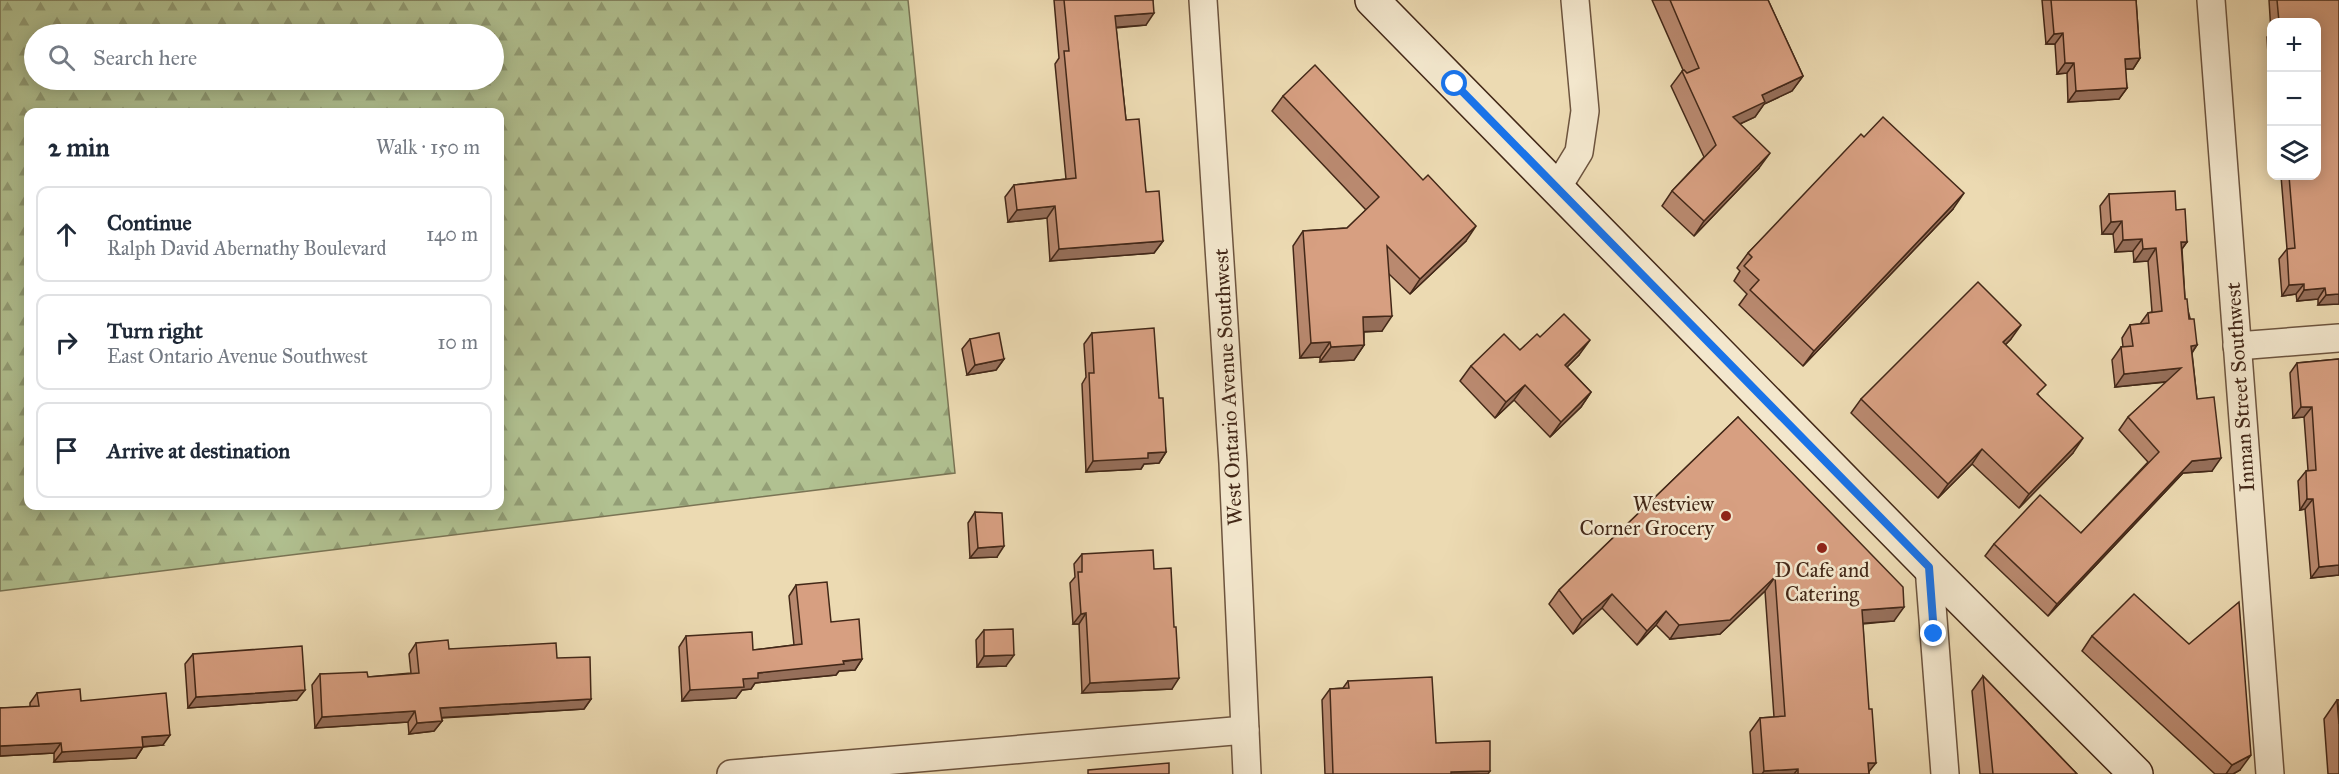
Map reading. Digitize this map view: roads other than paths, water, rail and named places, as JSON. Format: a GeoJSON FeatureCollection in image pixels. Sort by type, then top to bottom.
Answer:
{"type":"FeatureCollection","features":[{"type":"Feature","properties":{"kind":"main road"},"geometry":{"type":"LineString","coordinates":[[1372,0],[1929,567],[2136,774]]}},
{"type":"Feature","properties":{"kind":"street","name":"West Ontario Avenue Southwest"},"geometry":{"type":"LineString","coordinates":[[1203,0],[1233,463],[1247,774]]}},
{"type":"Feature","properties":{"kind":"street"},"geometry":{"type":"LineString","coordinates":[[1557,188],[1579,152],[1585,111],[1575,0]]}},
{"type":"Feature","properties":{"kind":"street","name":"Inman Street Southwest"},"geometry":{"type":"LineString","coordinates":[[2211,0],[2270,774]]}},
{"type":"Feature","properties":{"kind":"street"},"geometry":{"type":"LineString","coordinates":[[2237,346],[2339,338]]}},
{"type":"Feature","properties":{"kind":"street"},"geometry":{"type":"LineString","coordinates":[[1929,567],[1945,774]]}},
{"type":"Feature","properties":{"kind":"street"},"geometry":{"type":"LineString","coordinates":[[731,774],[1245,730]]}},
{"type":"Feature","properties":{"kind":"place","name":"Westview Corner Grocery"},"geometry":{"type":"Point","coordinates":[1726,516]}},
{"type":"Feature","properties":{"kind":"place","name":"D Cafe and Catering"},"geometry":{"type":"Point","coordinates":[1822,548]}}]}
